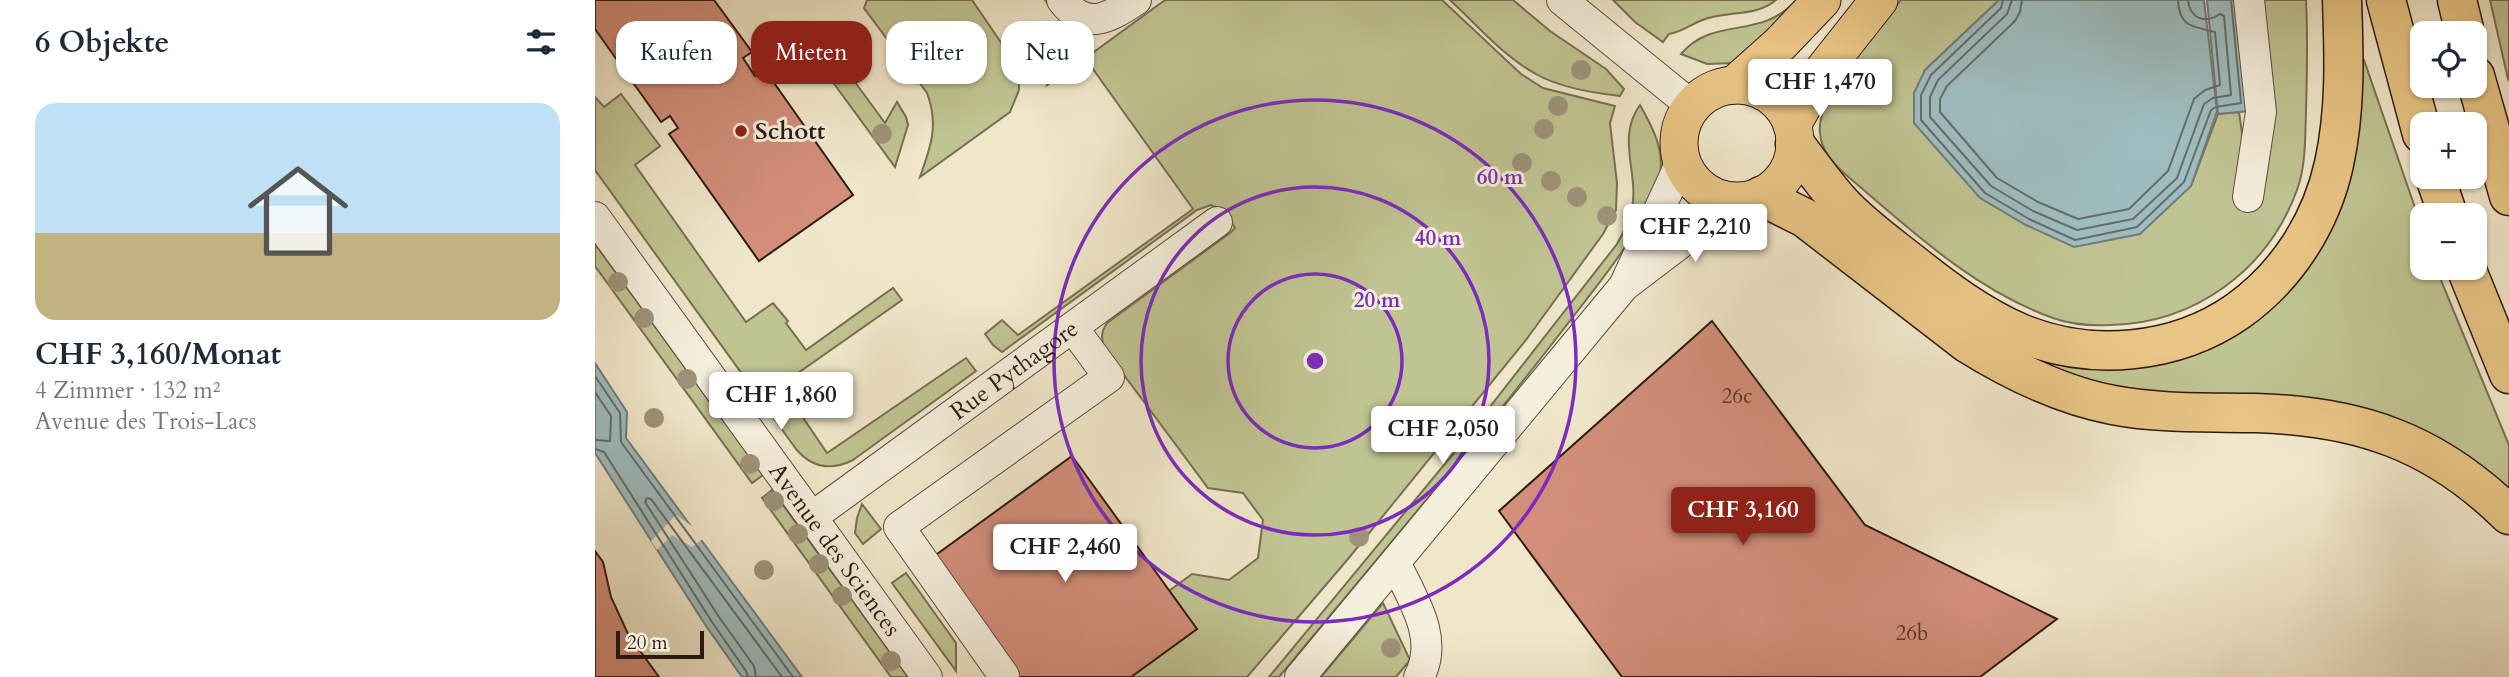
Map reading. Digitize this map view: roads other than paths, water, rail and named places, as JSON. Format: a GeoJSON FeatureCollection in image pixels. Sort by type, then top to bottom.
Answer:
{"type":"FeatureCollection","features":[{"type":"Feature","properties":{"kind":"highway"},"geometry":{"type":"LineString","coordinates":[[1793,135],[1843,205],[1931,278],[1982,314],[2020,332],[2060,345],[2097,351],[2152,347],[2188,337],[2224,320],[2256,298],[2281,273],[2306,238],[2334,166],[2342,118],[2342,0]]}},
{"type":"Feature","properties":{"kind":"highway"},"geometry":{"type":"LineString","coordinates":[[2386,0],[2416,112]]}},
{"type":"Feature","properties":{"kind":"highway"},"geometry":{"type":"LineString","coordinates":[[2457,0],[2462,21]]}},
{"type":"Feature","properties":{"kind":"highway"},"geometry":{"type":"LineString","coordinates":[[2481,98],[2509,196]]}},
{"type":"Feature","properties":{"kind":"highway"},"geometry":{"type":"LineString","coordinates":[[1749,199],[1805,218],[1967,343],[2041,383],[2090,400],[2143,409],[2295,415],[2364,426],[2413,444],[2437,457],[2464,475],[2509,515]]}},
{"type":"Feature","properties":{"kind":"highway"},"geometry":{"type":"LineString","coordinates":[[2471,280],[2509,374]]}},
{"type":"Feature","properties":{"kind":"main road"},"geometry":{"type":"LineString","coordinates":[[1734,85],[1780,44],[1822,0]]}},
{"type":"Feature","properties":{"kind":"main road"},"geometry":{"type":"LineString","coordinates":[[1793,135],[1786,111],[1776,100],[1763,91],[1734,85],[1704,95],[1692,106],[1680,131],[1679,146],[1682,160],[1696,185],[1721,199],[1749,199],[1782,180],[1789,169],[1793,135],[1822,72],[1879,0]]}},
{"type":"Feature","properties":{"kind":"street"},"geometry":{"type":"LineString","coordinates":[[1062,0],[1071,13],[1098,19],[1109,18],[1136,0]]}},
{"type":"Feature","properties":{"kind":"street"},"geometry":{"type":"LineString","coordinates":[[1563,0],[1692,106]]}},
{"type":"Feature","properties":{"kind":"street"},"geometry":{"type":"LineString","coordinates":[[2248,197],[2261,112],[2249,0]]}},
{"type":"Feature","properties":{"kind":"street"},"geometry":{"type":"LineString","coordinates":[[1300,677],[1624,286],[1682,160]]}},
{"type":"Feature","properties":{"kind":"street"},"geometry":{"type":"LineString","coordinates":[[1624,286],[1749,199]]}},
{"type":"Feature","properties":{"kind":"street","name":"Avenue des Sciences"},"geometry":{"type":"LineString","coordinates":[[595,217],[927,677]]}},
{"type":"Feature","properties":{"kind":"street","name":"Rue Pythagore"},"geometry":{"type":"LineString","coordinates":[[812,517],[1217,222]]}},
{"type":"Feature","properties":{"kind":"street"},"geometry":{"type":"LineString","coordinates":[[1002,677],[1004,676],[898,527],[1109,377],[1073,328]]}},
{"type":"Feature","properties":{"kind":"street"},"geometry":{"type":"LineString","coordinates":[[1396,564],[1425,630],[1428,645],[1426,660],[1419,677]]}},
{"type":"Feature","properties":{"kind":"water"},"geometry":{"type":"Polygon","coordinates":[[[1999,0],[2204,0],[2217,111],[2191,186],[2140,234],[2074,247],[2026,225],[1980,198],[1914,123],[1914,93],[1925,70],[1999,0]]]}},
{"type":"Feature","properties":{"kind":"water"},"geometry":{"type":"Polygon","coordinates":[[[2207,0],[2238,0],[2249,111],[2218,114],[2207,0]]]}},
{"type":"Feature","properties":{"kind":"water"},"geometry":{"type":"Polygon","coordinates":[[[595,363],[627,412],[626,438],[802,677],[742,677],[706,626],[595,453],[595,363]]]}},
{"type":"Feature","properties":{"kind":"place","name":"Schott"},"geometry":{"type":"Point","coordinates":[741,131]}}]}
